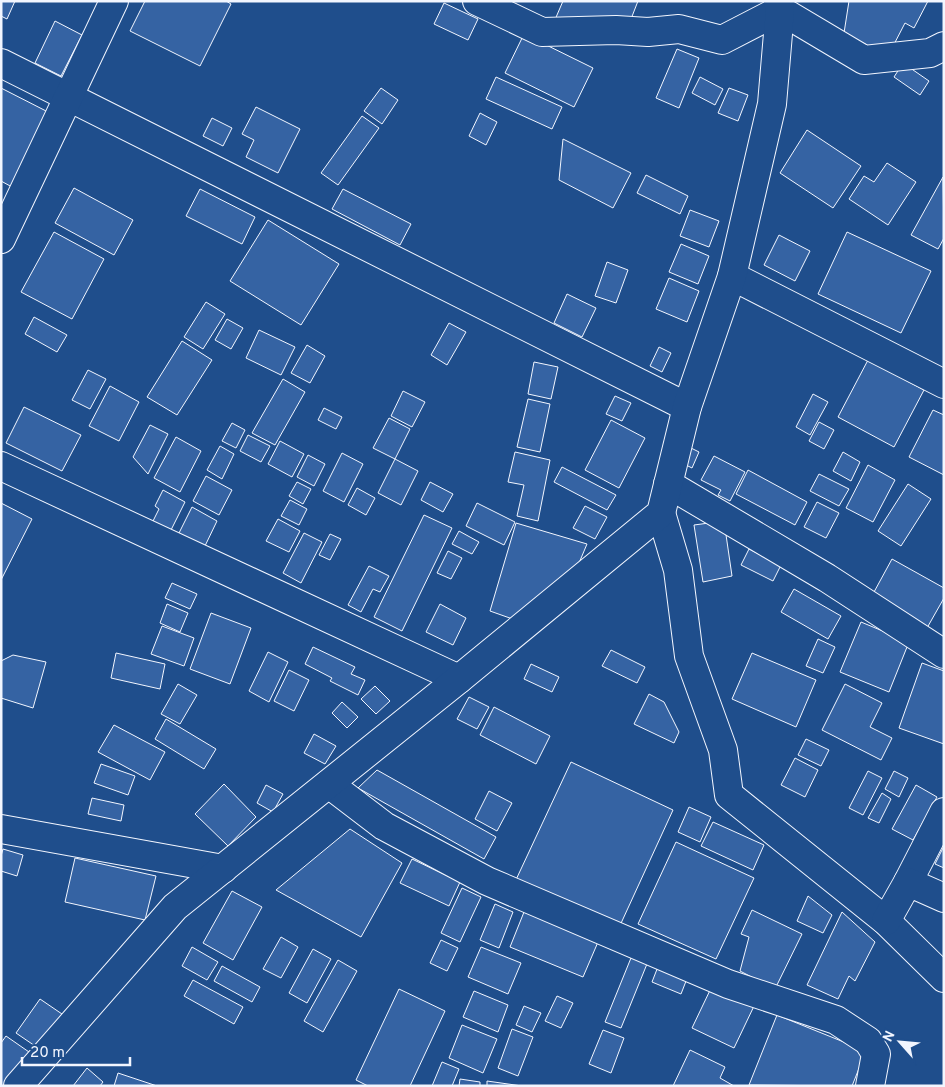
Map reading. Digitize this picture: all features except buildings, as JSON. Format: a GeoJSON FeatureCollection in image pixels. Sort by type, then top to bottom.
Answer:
{"type":"FeatureCollection","features":[{"type":"Feature","properties":{"kind":"street"},"geometry":{"type":"LineString","coordinates":[[1,239],[114,1]]}},
{"type":"Feature","properties":{"kind":"street"},"geometry":{"type":"LineString","coordinates":[[477,1],[542,32],[616,30],[648,32],[679,29],[722,40],[779,5]]}},
{"type":"Feature","properties":{"kind":"street"},"geometry":{"type":"LineString","coordinates":[[779,5],[864,60],[930,52],[944,46]]}},
{"type":"Feature","properties":{"kind":"street"},"geometry":{"type":"LineString","coordinates":[[779,5],[772,104],[732,276],[687,407],[661,513],[678,570],[689,656],[723,750],[730,795],[886,921],[944,978]]}},
{"type":"Feature","properties":{"kind":"street"},"geometry":{"type":"LineString","coordinates":[[1,63],[687,407]]}},
{"type":"Feature","properties":{"kind":"street"},"geometry":{"type":"LineString","coordinates":[[732,276],[944,384]]}},
{"type":"Feature","properties":{"kind":"street"},"geometry":{"type":"LineString","coordinates":[[1,466],[459,679]]}},
{"type":"Feature","properties":{"kind":"street"},"geometry":{"type":"LineString","coordinates":[[668,484],[827,578],[944,654]]}},
{"type":"Feature","properties":{"kind":"street"},"geometry":{"type":"LineString","coordinates":[[18,1086],[176,907],[661,513]]}},
{"type":"Feature","properties":{"kind":"street"},"geometry":{"type":"LineString","coordinates":[[329,784],[384,826],[487,881],[728,984],[836,1020],[868,1041],[876,1054],[870,1086]]}},
{"type":"Feature","properties":{"kind":"street"},"geometry":{"type":"LineString","coordinates":[[886,921],[944,812]]}},
{"type":"Feature","properties":{"kind":"street"},"geometry":{"type":"LineString","coordinates":[[1,829],[223,869]]}},
{"type":"Feature","properties":{"kind":"street"},"geometry":{"type":"LineString","coordinates":[[908,882],[944,898]]}}]}
